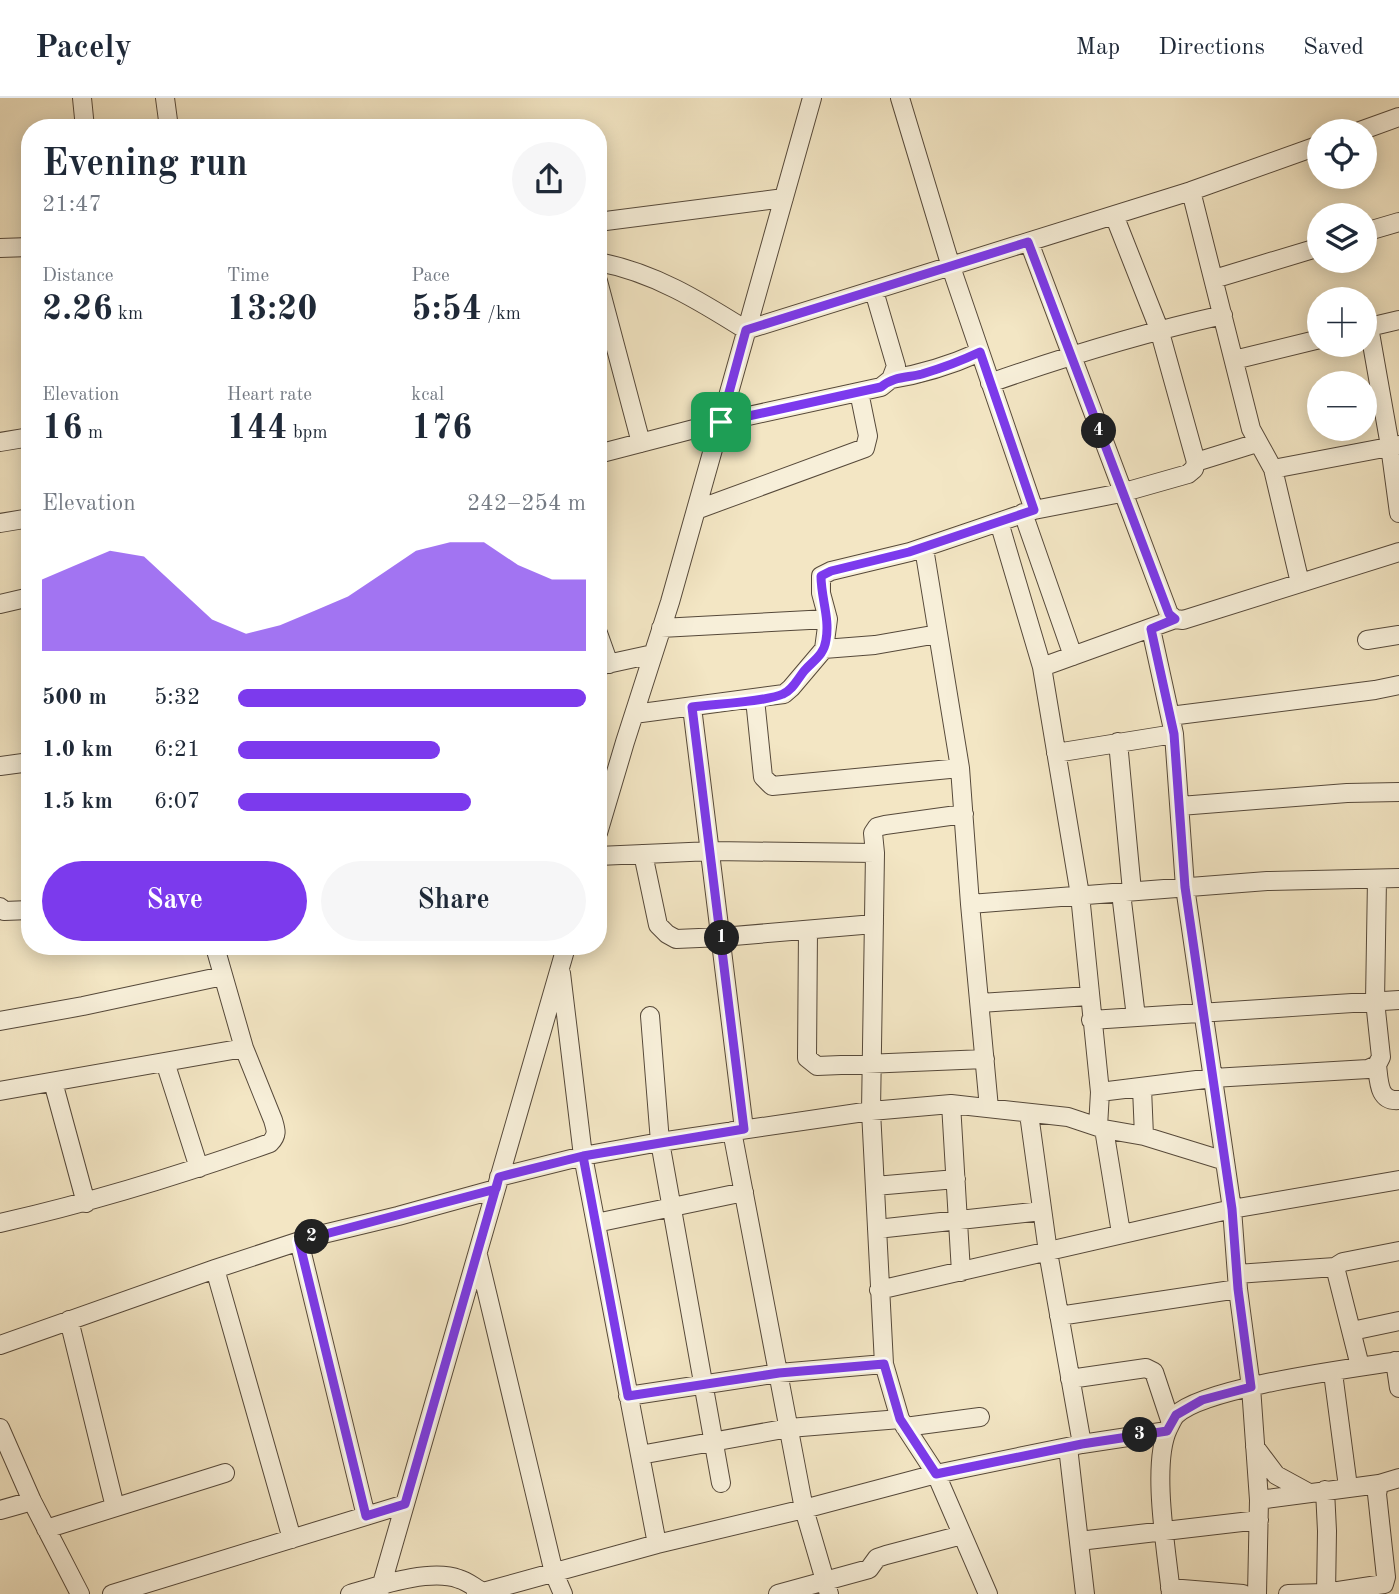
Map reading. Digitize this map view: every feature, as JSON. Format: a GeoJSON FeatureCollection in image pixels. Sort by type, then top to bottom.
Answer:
{"type":"FeatureCollection","features":[{"type":"Feature","properties":{"kind":"street"},"geometry":{"type":"LineString","coordinates":[[82,98],[84,119]]}},
{"type":"Feature","properties":{"kind":"street"},"geometry":{"type":"LineString","coordinates":[[165,98],[168,119]]}},
{"type":"Feature","properties":{"kind":"street"},"geometry":{"type":"LineString","coordinates":[[607,804],[696,510],[812,98]]}},
{"type":"Feature","properties":{"kind":"street"},"geometry":{"type":"LineString","coordinates":[[900,98],[1073,656]]}},
{"type":"Feature","properties":{"kind":"street"},"geometry":{"type":"LineString","coordinates":[[1377,125],[1399,117]]}},
{"type":"Feature","properties":{"kind":"street"},"geometry":{"type":"LineString","coordinates":[[607,264],[656,279],[693,297],[746,330],[1191,191],[1307,150]]}},
{"type":"Feature","properties":{"kind":"street"},"geometry":{"type":"LineString","coordinates":[[1191,191],[1251,429],[1273,469],[1300,583]]}},
{"type":"Feature","properties":{"kind":"street"},"geometry":{"type":"LineString","coordinates":[[607,221],[784,198]]}},
{"type":"Feature","properties":{"kind":"street"},"geometry":{"type":"LineString","coordinates":[[634,715],[784,694],[824,649],[828,619],[821,593],[821,576],[831,571],[924,548],[1029,511],[1121,493],[1188,474],[1194,469],[1196,462],[1159,329],[1114,215]]}},
{"type":"Feature","properties":{"kind":"street"},"geometry":{"type":"LineString","coordinates":[[1377,228],[1399,222]]}},
{"type":"Feature","properties":{"kind":"street"},"geometry":{"type":"LineString","coordinates":[[1028,242],[1121,493],[1169,614],[1175,619]]}},
{"type":"Feature","properties":{"kind":"street"},"geometry":{"type":"LineString","coordinates":[[0,248],[21,247]]}},
{"type":"Feature","properties":{"kind":"street"},"geometry":{"type":"LineString","coordinates":[[1213,279],[1307,251]]}},
{"type":"Feature","properties":{"kind":"street"},"geometry":{"type":"LineString","coordinates":[[607,452],[721,422],[881,387],[891,379],[896,366],[874,291]]}},
{"type":"Feature","properties":{"kind":"street"},"geometry":{"type":"LineString","coordinates":[[990,383],[1159,329],[1223,315]]}},
{"type":"Feature","properties":{"kind":"street"},"geometry":{"type":"LineString","coordinates":[[1377,326],[1399,320]]}},
{"type":"Feature","properties":{"kind":"street"},"geometry":{"type":"LineString","coordinates":[[1234,360],[1307,342]]}},
{"type":"Feature","properties":{"kind":"street"},"geometry":{"type":"LineString","coordinates":[[607,345],[641,443]]}},
{"type":"Feature","properties":{"kind":"street"},"geometry":{"type":"LineString","coordinates":[[891,379],[920,375],[980,352]]}},
{"type":"Feature","properties":{"kind":"street"},"geometry":{"type":"LineString","coordinates":[[1374,357],[1395,445],[1399,513]]}},
{"type":"Feature","properties":{"kind":"street"},"geometry":{"type":"LineString","coordinates":[[696,510],[865,448],[867,436],[859,392]]}},
{"type":"Feature","properties":{"kind":"street"},"geometry":{"type":"LineString","coordinates":[[0,442],[21,438]]}},
{"type":"Feature","properties":{"kind":"street"},"geometry":{"type":"LineString","coordinates":[[1196,462],[1257,443]]}},
{"type":"Feature","properties":{"kind":"street"},"geometry":{"type":"LineString","coordinates":[[1273,469],[1395,445]]}},
{"type":"Feature","properties":{"kind":"street"},"geometry":{"type":"LineString","coordinates":[[0,523],[21,520]]}},
{"type":"Feature","properties":{"kind":"street"},"geometry":{"type":"LineString","coordinates":[[999,522],[1042,667],[1080,895],[1100,1092],[1101,1128],[1121,1233]]}},
{"type":"Feature","properties":{"kind":"street"},"geometry":{"type":"LineString","coordinates":[[924,548],[960,768],[989,1108]]}},
{"type":"Feature","properties":{"kind":"street"},"geometry":{"type":"LineString","coordinates":[[1042,667],[1175,619],[1183,620],[1399,552]]}},
{"type":"Feature","properties":{"kind":"street"},"geometry":{"type":"LineString","coordinates":[[0,604],[21,599]]}},
{"type":"Feature","properties":{"kind":"street"},"geometry":{"type":"LineString","coordinates":[[661,628],[828,619]]}},
{"type":"Feature","properties":{"kind":"street"},"geometry":{"type":"LineString","coordinates":[[1151,629],[1172,725],[1185,887],[1232,1209],[1237,1282],[1251,1387],[1259,1500],[1256,1594]]}},
{"type":"Feature","properties":{"kind":"street"},"geometry":{"type":"LineString","coordinates":[[824,649],[875,645],[938,634]]}},
{"type":"Feature","properties":{"kind":"street"},"geometry":{"type":"LineString","coordinates":[[1367,640],[1399,635]]}},
{"type":"Feature","properties":{"kind":"street"},"geometry":{"type":"LineString","coordinates":[[607,664],[653,654]]}},
{"type":"Feature","properties":{"kind":"street"},"geometry":{"type":"LineString","coordinates":[[1056,753],[1118,742],[1172,725],[1399,685]]}},
{"type":"Feature","properties":{"kind":"street"},"geometry":{"type":"LineString","coordinates":[[755,699],[763,777],[772,786],[960,768]]}},
{"type":"Feature","properties":{"kind":"street"},"geometry":{"type":"LineString","coordinates":[[692,707],[722,937],[744,1192],[804,1509],[827,1588]]}},
{"type":"Feature","properties":{"kind":"street"},"geometry":{"type":"LineString","coordinates":[[1118,742],[1136,1017]]}},
{"type":"Feature","properties":{"kind":"street"},"geometry":{"type":"LineString","coordinates":[[0,766],[21,763]]}},
{"type":"Feature","properties":{"kind":"street"},"geometry":{"type":"LineString","coordinates":[[1180,806],[1347,793],[1399,792]]}},
{"type":"Feature","properties":{"kind":"street"},"geometry":{"type":"LineString","coordinates":[[964,814],[877,827],[873,833],[875,853],[871,1111],[884,1364],[903,1423],[936,1474],[988,1594]]}},
{"type":"Feature","properties":{"kind":"street"},"geometry":{"type":"LineString","coordinates":[[607,856],[712,850],[875,853]]}},
{"type":"Feature","properties":{"kind":"street"},"geometry":{"type":"LineString","coordinates":[[643,854],[658,925],[676,939],[874,924]]}},
{"type":"Feature","properties":{"kind":"street"},"geometry":{"type":"LineString","coordinates":[[970,904],[1267,881],[1399,878]]}},
{"type":"Feature","properties":{"kind":"street"},"geometry":{"type":"LineString","coordinates":[[1377,879],[1375,1001],[1381,1057],[1377,1065],[1381,1091],[1385,1098],[1391,1101],[1399,1100]]}},
{"type":"Feature","properties":{"kind":"street"},"geometry":{"type":"LineString","coordinates":[[0,907],[4,911],[21,911]]}},
{"type":"Feature","properties":{"kind":"street"},"geometry":{"type":"LineString","coordinates":[[808,930],[807,1058],[817,1066],[985,1059]]}},
{"type":"Feature","properties":{"kind":"street"},"geometry":{"type":"LineString","coordinates":[[0,1223],[86,1203],[199,1168],[270,1143],[276,1138],[273,1120],[244,1048],[217,955]]}},
{"type":"Feature","properties":{"kind":"street"},"geometry":{"type":"LineString","coordinates":[[380,1589],[563,955]]}},
{"type":"Feature","properties":{"kind":"street"},"geometry":{"type":"LineString","coordinates":[[560,966],[583,1156],[657,1544]]}},
{"type":"Feature","properties":{"kind":"street"},"geometry":{"type":"LineString","coordinates":[[0,1021],[223,976]]}},
{"type":"Feature","properties":{"kind":"street"},"geometry":{"type":"LineString","coordinates":[[980,1003],[1089,996]]}},
{"type":"Feature","properties":{"kind":"street"},"geometry":{"type":"LineString","coordinates":[[1091,1020],[1399,1000]]}},
{"type":"Feature","properties":{"kind":"street"},"geometry":{"type":"LineString","coordinates":[[650,1016],[660,1142],[720,1483]]}},
{"type":"Feature","properties":{"kind":"street"},"geometry":{"type":"LineString","coordinates":[[0,1091],[244,1048]]}},
{"type":"Feature","properties":{"kind":"street"},"geometry":{"type":"LineString","coordinates":[[165,1062],[199,1168]]}},
{"type":"Feature","properties":{"kind":"street"},"geometry":{"type":"LineString","coordinates":[[1100,1092],[1213,1078],[1368,1069],[1377,1065]]}},
{"type":"Feature","properties":{"kind":"street"},"geometry":{"type":"LineString","coordinates":[[53,1082],[86,1203]]}},
{"type":"Feature","properties":{"kind":"street"},"geometry":{"type":"LineString","coordinates":[[1142,1088],[1144,1136]]}},
{"type":"Feature","properties":{"kind":"street"},"geometry":{"type":"LineString","coordinates":[[0,1345],[299,1241],[583,1156],[738,1130],[871,1111],[951,1104],[1068,1117],[1225,1160]]}},
{"type":"Feature","properties":{"kind":"street"},"geometry":{"type":"LineString","coordinates":[[951,1104],[961,1272]]}},
{"type":"Feature","properties":{"kind":"street"},"geometry":{"type":"LineString","coordinates":[[1029,1114],[1048,1252],[1070,1379],[1079,1541],[1085,1594]]}},
{"type":"Feature","properties":{"kind":"street"},"geometry":{"type":"LineString","coordinates":[[875,1186],[956,1179]]}},
{"type":"Feature","properties":{"kind":"street"},"geometry":{"type":"LineString","coordinates":[[879,1290],[1232,1209],[1399,1180]]}},
{"type":"Feature","properties":{"kind":"street"},"geometry":{"type":"LineString","coordinates":[[596,1223],[744,1192]]}},
{"type":"Feature","properties":{"kind":"street"},"geometry":{"type":"LineString","coordinates":[[877,1229],[1042,1211]]}},
{"type":"Feature","properties":{"kind":"street"},"geometry":{"type":"LineString","coordinates":[[299,1241],[366,1516]]}},
{"type":"Feature","properties":{"kind":"street"},"geometry":{"type":"LineString","coordinates":[[1059,1315],[1237,1282],[1335,1268],[1343,1262],[1399,1251]]}},
{"type":"Feature","properties":{"kind":"street"},"geometry":{"type":"LineString","coordinates":[[478,1252],[554,1573],[562,1594]]}},
{"type":"Feature","properties":{"kind":"street"},"geometry":{"type":"LineString","coordinates":[[1335,1268],[1360,1366]]}},
{"type":"Feature","properties":{"kind":"street"},"geometry":{"type":"LineString","coordinates":[[215,1269],[292,1539]]}},
{"type":"Feature","properties":{"kind":"street"},"geometry":{"type":"LineString","coordinates":[[69,1320],[115,1507]]}},
{"type":"Feature","properties":{"kind":"street"},"geometry":{"type":"LineString","coordinates":[[1352,1331],[1399,1321]]}},
{"type":"Feature","properties":{"kind":"street"},"geometry":{"type":"LineString","coordinates":[[1243,1594],[1170,1591],[1160,1466],[1169,1427],[1176,1415],[1202,1400],[1251,1387],[1397,1361],[1399,1388]]}},
{"type":"Feature","properties":{"kind":"street"},"geometry":{"type":"LineString","coordinates":[[628,1396],[779,1373],[884,1364]]}},
{"type":"Feature","properties":{"kind":"street"},"geometry":{"type":"LineString","coordinates":[[1070,1379],[1146,1368],[1154,1373],[1169,1427]]}},
{"type":"Feature","properties":{"kind":"street"},"geometry":{"type":"LineString","coordinates":[[1333,1373],[1348,1488]]}},
{"type":"Feature","properties":{"kind":"street"},"geometry":{"type":"LineString","coordinates":[[640,1455],[789,1428],[980,1418]]}},
{"type":"Feature","properties":{"kind":"street"},"geometry":{"type":"LineString","coordinates":[[350,1594],[439,1575],[458,1578],[480,1593],[657,1544],[936,1474],[1169,1427]]}},
{"type":"Feature","properties":{"kind":"street"},"geometry":{"type":"LineString","coordinates":[[0,1428],[32,1501],[80,1594]]}},
{"type":"Feature","properties":{"kind":"street"},"geometry":{"type":"LineString","coordinates":[[1255,1447],[1276,1475],[1317,1491]]}},
{"type":"Feature","properties":{"kind":"street"},"geometry":{"type":"LineString","coordinates":[[46,1529],[225,1473]]}},
{"type":"Feature","properties":{"kind":"street"},"geometry":{"type":"LineString","coordinates":[[1259,1500],[1379,1484],[1399,1478]]}},
{"type":"Feature","properties":{"kind":"street"},"geometry":{"type":"LineString","coordinates":[[1288,1594],[1326,1593],[1384,1584],[1386,1577],[1377,1494],[1379,1484]]}},
{"type":"Feature","properties":{"kind":"street"},"geometry":{"type":"LineString","coordinates":[[1317,1491],[1327,1531],[1326,1593]]}},
{"type":"Feature","properties":{"kind":"street"},"geometry":{"type":"LineString","coordinates":[[0,1510],[32,1501]]}},
{"type":"Feature","properties":{"kind":"street"},"geometry":{"type":"LineString","coordinates":[[112,1594],[405,1504]]}},
{"type":"Feature","properties":{"kind":"street"},"geometry":{"type":"LineString","coordinates":[[1079,1541],[1259,1520]]}},
{"type":"Feature","properties":{"kind":"street"},"geometry":{"type":"LineString","coordinates":[[778,1594],[827,1588],[869,1569],[877,1558],[962,1535]]}},
{"type":"Feature","properties":{"kind":"route"},"geometry":{"type":"LineString","coordinates":[[721,422],[746,330],[1028,242],[1121,493],[1169,614],[1175,619],[1151,629],[1174,734],[1185,887],[1232,1209],[1238,1289],[1251,1387],[1202,1400],[1176,1415],[1167,1431],[1082,1444],[936,1474],[900,1419],[884,1364],[779,1373],[628,1396],[583,1156],[499,1177],[496,1189],[398,1216],[299,1241],[366,1516],[405,1504],[478,1252],[499,1177],[583,1156],[744,1129],[712,850],[692,707],[784,694],[791,688],[824,649],[828,619],[821,593],[821,576],[831,571],[924,548],[1034,510],[980,352],[920,375],[891,379],[881,387],[721,422]]}}]}
